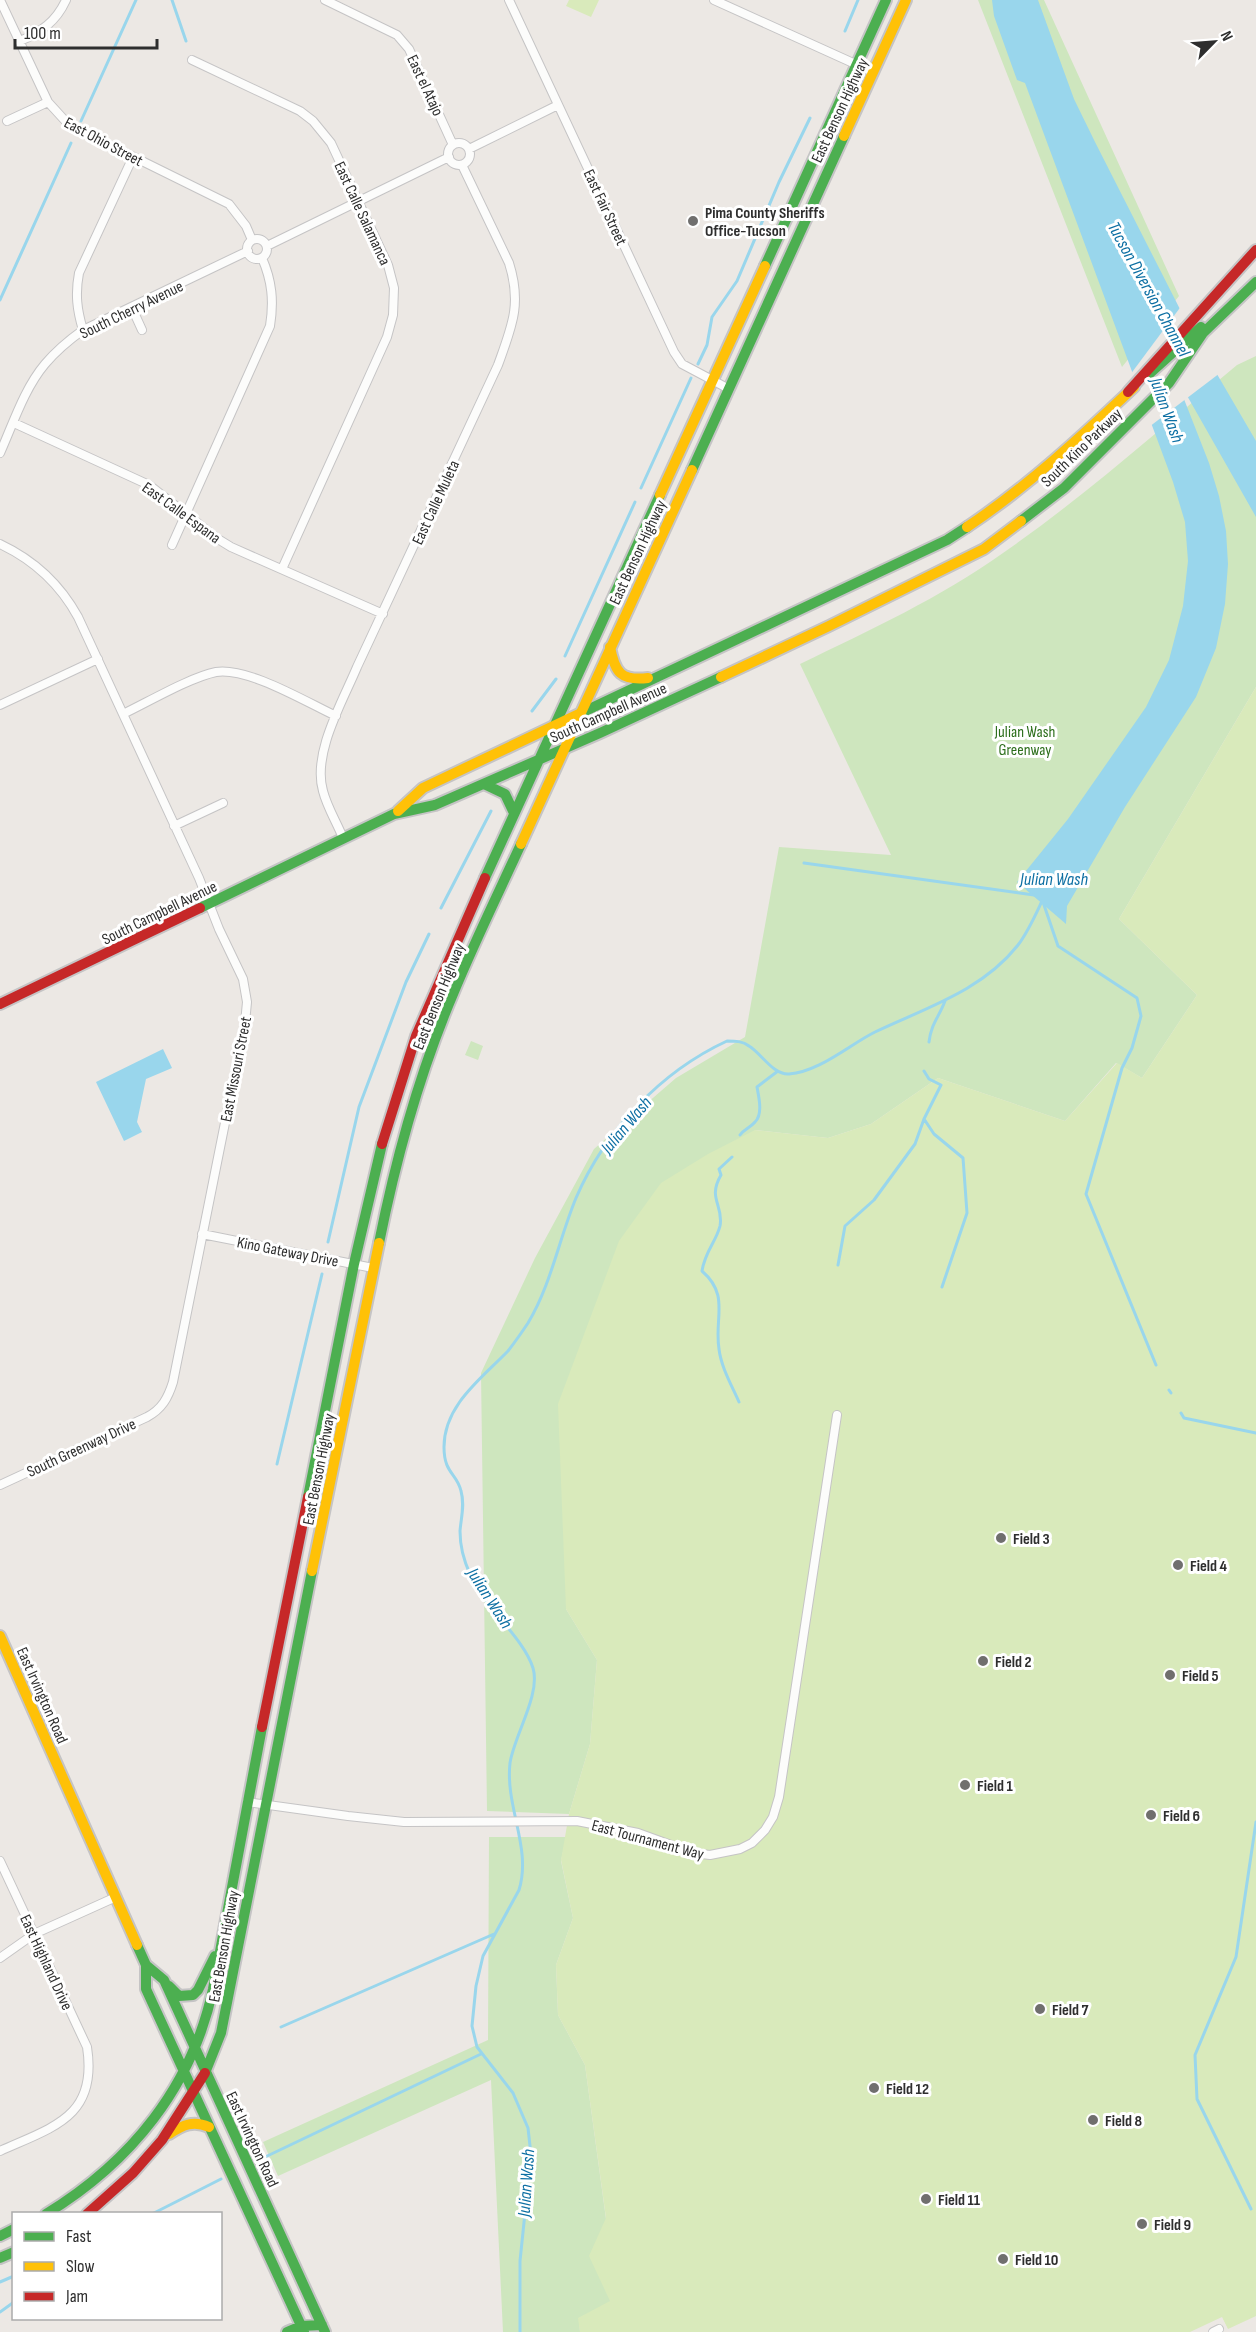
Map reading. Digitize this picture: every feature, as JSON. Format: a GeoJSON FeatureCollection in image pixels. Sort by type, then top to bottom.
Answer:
{"type":"FeatureCollection","features":[{"type":"Feature","properties":{"kind":"main road","name":"East Benson Highway"},"geometry":{"type":"LineString","coordinates":[[49,2212],[89,2186],[122,2158],[149,2127],[196,2050],[205,2022],[354,1264],[384,1133],[417,1036],[444,968],[886,0]]}},
{"type":"Feature","properties":{"kind":"main road","name":"East Benson Highway"},"geometry":{"type":"LineString","coordinates":[[162,2140],[206,2072],[226,2016],[265,1805],[373,1268],[393,1174],[415,1097],[452,995],[906,0]]}},
{"type":"Feature","properties":{"kind":"main road"},"geometry":{"type":"LineString","coordinates":[[1199,326],[1256,250]]}},
{"type":"Feature","properties":{"kind":"main road","name":"South Kino Parkway"},"geometry":{"type":"LineString","coordinates":[[829,626],[984,549],[1064,488],[1169,383],[1199,326],[1256,276]]}},
{"type":"Feature","properties":{"kind":"main road","name":"South Kino Parkway"},"geometry":{"type":"LineString","coordinates":[[818,603],[947,540],[985,515],[1075,443],[1128,392],[1155,358],[1256,282]]}},
{"type":"Feature","properties":{"kind":"main road","name":"South Campbell Avenue"},"geometry":{"type":"LineString","coordinates":[[394,814],[423,788],[818,603]]}},
{"type":"Feature","properties":{"kind":"main road","name":"South Campbell Avenue"},"geometry":{"type":"LineString","coordinates":[[0,1004],[394,814],[435,805],[563,749],[829,626]]}},
{"type":"Feature","properties":{"kind":"main road"},"geometry":{"type":"LineString","coordinates":[[610,647],[612,663],[623,676],[631,681],[662,676]]}},
{"type":"Feature","properties":{"kind":"main road"},"geometry":{"type":"LineString","coordinates":[[483,784],[505,794],[514,813]]}},
{"type":"Feature","properties":{"kind":"main road"},"geometry":{"type":"LineString","coordinates":[[292,1576],[311,1579]]}},
{"type":"Feature","properties":{"kind":"main road","name":"East Irvington Road"},"geometry":{"type":"LineString","coordinates":[[0,1636],[146,1965],[146,1989],[302,2329]]}},
{"type":"Feature","properties":{"kind":"main road"},"geometry":{"type":"LineString","coordinates":[[164,1980],[179,1996],[194,1996],[199,1991],[203,1977],[220,1948]]}},
{"type":"Feature","properties":{"kind":"main road","name":"East Irvington Road"},"geometry":{"type":"LineString","coordinates":[[146,1965],[164,1980],[321,2330]]}},
{"type":"Feature","properties":{"kind":"main road"},"geometry":{"type":"LineString","coordinates":[[89,2212],[133,2173],[162,2140],[182,2125],[200,2122],[209,2127]]}},
{"type":"Feature","properties":{"kind":"main road"},"geometry":{"type":"LineString","coordinates":[[287,2332],[302,2329],[321,2330]]}},
{"type":"Feature","properties":{"kind":"street","name":"East Ohio Street"},"geometry":{"type":"LineString","coordinates":[[0,0],[48,102],[69,125],[229,204],[246,226],[252,240]]}},
{"type":"Feature","properties":{"kind":"street"},"geometry":{"type":"LineString","coordinates":[[20,41],[47,27],[56,18],[66,0]]}},
{"type":"Feature","properties":{"kind":"street","name":"East el Atajo"},"geometry":{"type":"LineString","coordinates":[[325,0],[397,35],[409,49],[453,145]]}},
{"type":"Feature","properties":{"kind":"street","name":"East Fair Street"},"geometry":{"type":"LineString","coordinates":[[509,0],[674,352],[682,364],[729,389]]}},
{"type":"Feature","properties":{"kind":"street"},"geometry":{"type":"LineString","coordinates":[[714,0],[873,72]]}},
{"type":"Feature","properties":{"kind":"street","name":"East Calle Salamanca"},"geometry":{"type":"LineString","coordinates":[[192,60],[300,111],[314,121],[331,143],[388,265],[394,288],[393,315],[387,337],[282,569]]}},
{"type":"Feature","properties":{"kind":"street"},"geometry":{"type":"LineString","coordinates":[[7,121],[48,102]]}},
{"type":"Feature","properties":{"kind":"street"},"geometry":{"type":"LineString","coordinates":[[469,149],[558,105]]}},
{"type":"Feature","properties":{"kind":"street"},"geometry":{"type":"LineString","coordinates":[[460,143],[469,149],[469,159],[462,165],[453,163],[449,157],[449,150],[453,145],[460,143]]}},
{"type":"Feature","properties":{"kind":"street"},"geometry":{"type":"LineString","coordinates":[[83,330],[76,302],[79,273],[133,157]]}},
{"type":"Feature","properties":{"kind":"street"},"geometry":{"type":"LineString","coordinates":[[267,246],[449,157]]}},
{"type":"Feature","properties":{"kind":"street","name":"East Calle Muleta"},"geometry":{"type":"LineString","coordinates":[[344,838],[322,790],[321,760],[336,716],[498,365],[515,319],[515,288],[509,263],[462,165]]}},
{"type":"Feature","properties":{"kind":"street"},"geometry":{"type":"LineString","coordinates":[[261,239],[267,246],[266,254],[262,258],[252,257],[248,251],[252,240],[261,239]]}},
{"type":"Feature","properties":{"kind":"street","name":"South Cherry Avenue"},"geometry":{"type":"LineString","coordinates":[[0,453],[28,392],[43,366],[60,348],[83,330],[248,251]]}},
{"type":"Feature","properties":{"kind":"street"},"geometry":{"type":"LineString","coordinates":[[172,545],[270,326],[273,307],[272,291],[262,258]]}},
{"type":"Feature","properties":{"kind":"street"},"geometry":{"type":"LineString","coordinates":[[132,308],[142,330]]}},
{"type":"Feature","properties":{"kind":"street","name":"East Calle Espana"},"geometry":{"type":"LineString","coordinates":[[14,423],[149,485],[231,547],[383,614]]}},
{"type":"Feature","properties":{"kind":"street","name":"East Missouri Street"},"geometry":{"type":"LineString","coordinates":[[0,544],[27,559],[52,579],[78,617],[243,979],[247,1002],[244,1027],[173,1382],[161,1407]]}},
{"type":"Feature","properties":{"kind":"street"},"geometry":{"type":"LineString","coordinates":[[0,705],[98,659]]}},
{"type":"Feature","properties":{"kind":"street"},"geometry":{"type":"LineString","coordinates":[[123,714],[201,677],[216,672],[227,672],[250,676],[336,716]]}},
{"type":"Feature","properties":{"kind":"street"},"geometry":{"type":"LineString","coordinates":[[174,826],[223,803]]}},
{"type":"Feature","properties":{"kind":"street","name":"Kino Gateway Drive"},"geometry":{"type":"LineString","coordinates":[[202,1234],[373,1268]]}},
{"type":"Feature","properties":{"kind":"street","name":"South Greenway Drive"},"geometry":{"type":"LineString","coordinates":[[0,1485],[147,1417],[161,1407]]}},
{"type":"Feature","properties":{"kind":"street","name":"East Tournament Way"},"geometry":{"type":"LineString","coordinates":[[247,1802],[404,1821],[577,1821],[638,1833],[693,1853],[710,1855],[740,1850],[752,1843],[765,1830],[773,1817],[779,1797],[837,1415]]}},
{"type":"Feature","properties":{"kind":"street","name":"East Highland Drive"},"geometry":{"type":"LineString","coordinates":[[0,1861],[87,2047],[90,2066],[88,2084],[80,2104],[66,2120],[0,2151]]}},
{"type":"Feature","properties":{"kind":"street"},"geometry":{"type":"LineString","coordinates":[[0,1958],[34,1934],[116,1897]]}},
{"type":"Feature","properties":{"kind":"green space"},"geometry":{"type":"Polygon","coordinates":[[[569,0],[599,0],[591,17],[566,6],[569,0]]]}},
{"type":"Feature","properties":{"kind":"green space"},"geometry":{"type":"Polygon","coordinates":[[[978,0],[1044,0],[1179,296],[1122,367],[978,0]]]}},
{"type":"Feature","properties":{"kind":"green space","name":"Julian Wash Greenway"},"geometry":{"type":"Polygon","coordinates":[[[1256,356],[1256,687],[1119,919],[1197,995],[1142,1078],[1116,1063],[1065,1121],[938,1078],[871,1124],[828,1138],[755,1130],[566,1609],[597,1660],[590,1744],[569,1814],[487,1811],[481,1373],[535,1258],[594,1149],[676,1078],[745,1037],[779,847],[891,855],[800,664],[904,613],[979,569],[1093,485],[1237,365],[1256,356]]]}},
{"type":"Feature","properties":{"kind":"green space"},"geometry":{"type":"Polygon","coordinates":[[[1256,687],[1256,2316],[1228,2329],[1222,2317],[1190,2332],[580,2332],[578,2318],[610,2301],[589,2256],[606,2218],[585,2065],[558,2015],[556,1965],[573,1918],[561,1860],[569,1814],[590,1744],[597,1660],[566,1609],[558,1404],[619,1241],[661,1183],[708,1154],[755,1130],[828,1138],[871,1124],[938,1078],[1065,1121],[1117,1063],[1142,1078],[1197,995],[1119,919],[1256,687]]]}},
{"type":"Feature","properties":{"kind":"green space"},"geometry":{"type":"Polygon","coordinates":[[[471,1041],[483,1046],[478,1060],[465,1055],[471,1041]]]}},
{"type":"Feature","properties":{"kind":"green space"},"geometry":{"type":"Polygon","coordinates":[[[489,1837],[566,1837],[561,1861],[573,1918],[556,1965],[558,2015],[585,2065],[606,2219],[611,2302],[579,2318],[580,2332],[503,2332],[491,2080],[278,2176],[263,2142],[488,2040],[489,1837]]]}},
{"type":"Feature","properties":{"kind":"water","name":"Julian Wash"},"geometry":{"type":"Polygon","coordinates":[[[992,0],[1038,0],[1074,99],[1095,142],[1186,321],[1256,441],[1256,517],[1173,371],[1209,463],[1219,496],[1226,531],[1228,564],[1225,604],[1216,648],[1196,697],[1125,807],[1067,906],[1066,924],[1017,882],[1068,819],[1146,707],[1169,660],[1183,606],[1188,561],[1185,522],[1173,482],[1025,83],[1017,80],[994,16],[992,0]]]}},
{"type":"Feature","properties":{"kind":"water"},"geometry":{"type":"Polygon","coordinates":[[[163,1049],[172,1068],[146,1079],[137,1122],[142,1132],[124,1141],[96,1082],[163,1049]]]}},
{"type":"Feature","properties":{"kind":"pier"},"geometry":{"type":"Polygon","coordinates":[[[1182,305],[1220,373],[1149,427],[1130,375],[1182,305]]]}},
{"type":"Feature","properties":{"kind":"waterway"},"geometry":{"type":"LineString","coordinates":[[81,121],[136,0]]}},
{"type":"Feature","properties":{"kind":"waterway"},"geometry":{"type":"LineString","coordinates":[[172,0],[186,41]]}},
{"type":"Feature","properties":{"kind":"waterway"},"geometry":{"type":"LineString","coordinates":[[845,31],[858,0]]}},
{"type":"Feature","properties":{"kind":"waterway"},"geometry":{"type":"LineString","coordinates":[[698,364],[707,345],[712,317],[737,281],[779,182],[810,118]]}},
{"type":"Feature","properties":{"kind":"waterway"},"geometry":{"type":"LineString","coordinates":[[0,300],[71,143]]}},
{"type":"Feature","properties":{"kind":"waterway"},"geometry":{"type":"LineString","coordinates":[[641,488],[691,378]]}},
{"type":"Feature","properties":{"kind":"waterway"},"geometry":{"type":"LineString","coordinates":[[565,656],[635,502]]}},
{"type":"Feature","properties":{"kind":"waterway"},"geometry":{"type":"LineString","coordinates":[[532,711],[556,679]]}},
{"type":"Feature","properties":{"kind":"waterway"},"geometry":{"type":"LineString","coordinates":[[441,908],[491,811]]}},
{"type":"Feature","properties":{"kind":"waterway"},"geometry":{"type":"LineString","coordinates":[[804,863],[1034,895]]}},
{"type":"Feature","properties":{"kind":"waterway","name":"Julian Wash"},"geometry":{"type":"LineString","coordinates":[[520,2332],[520,2261],[531,2155],[528,2128],[513,2093],[477,2047],[472,2026],[476,1986],[483,1956],[519,1890],[522,1874],[521,1843],[509,1779],[512,1752],[530,1702],[534,1678],[528,1656],[484,1598],[466,1564],[460,1536],[462,1496],[459,1485],[446,1463],[444,1447],[450,1418],[466,1393],[508,1351],[528,1323],[543,1293],[570,1214],[588,1173],[619,1127],[657,1087],[679,1069],[727,1041],[747,1044],[773,1068],[783,1073],[800,1072],[823,1063],[875,1032],[952,997],[987,975],[1018,945],[1042,901]]}},
{"type":"Feature","properties":{"kind":"waterway"},"geometry":{"type":"LineString","coordinates":[[1043,902],[1058,946],[1137,998],[1141,1016],[1132,1048],[1122,1068],[1086,1194],[1156,1365]]}},
{"type":"Feature","properties":{"kind":"waterway"},"geometry":{"type":"LineString","coordinates":[[328,1242],[359,1107],[406,982],[429,934]]}},
{"type":"Feature","properties":{"kind":"waterway"},"geometry":{"type":"LineString","coordinates":[[929,1042],[933,1025],[945,1001]]}},
{"type":"Feature","properties":{"kind":"waterway"},"geometry":{"type":"LineString","coordinates":[[740,1135],[755,1122],[759,1115],[757,1087],[778,1071]]}},
{"type":"Feature","properties":{"kind":"waterway"},"geometry":{"type":"LineString","coordinates":[[924,1071],[929,1079],[941,1085],[924,1119],[934,1134],[963,1158],[967,1213],[942,1287]]}},
{"type":"Feature","properties":{"kind":"waterway"},"geometry":{"type":"LineString","coordinates":[[838,1265],[845,1226],[874,1200],[915,1144],[924,1119]]}},
{"type":"Feature","properties":{"kind":"waterway"},"geometry":{"type":"LineString","coordinates":[[732,1157],[719,1169],[721,1175],[717,1183],[716,1196],[721,1219],[720,1226],[702,1271],[716,1289],[719,1307],[720,1356],[739,1402]]}},
{"type":"Feature","properties":{"kind":"waterway"},"geometry":{"type":"LineString","coordinates":[[277,1464],[322,1274]]}},
{"type":"Feature","properties":{"kind":"waterway"},"geometry":{"type":"LineString","coordinates":[[1181,1413],[1184,1418],[1256,1433]]}},
{"type":"Feature","properties":{"kind":"waterway"},"geometry":{"type":"LineString","coordinates":[[1251,2209],[1197,2099],[1195,2055],[1236,1957],[1256,1822]]}},
{"type":"Feature","properties":{"kind":"waterway"},"geometry":{"type":"LineString","coordinates":[[281,2027],[494,1934]]}},
{"type":"Feature","properties":{"kind":"waterway"},"geometry":{"type":"LineString","coordinates":[[263,2158],[481,2054]]}},
{"type":"Feature","properties":{"kind":"waterway"},"geometry":{"type":"LineString","coordinates":[[156,2212],[221,2179]]}},
{"type":"Feature","properties":{"kind":"waterway"},"geometry":{"type":"LineString","coordinates":[[0,2282],[12,2277]]}},
{"type":"Feature","properties":{"kind":"waterway"},"geometry":{"type":"LineString","coordinates":[[0,2312],[12,2303]]}},
{"type":"Feature","properties":{"kind":"traffic: fast"},"geometry":{"type":"LineString","coordinates":[[765,266],[886,0]]}},
{"type":"Feature","properties":{"kind":"traffic: fast"},"geometry":{"type":"LineString","coordinates":[[692,470],[844,136]]}},
{"type":"Feature","properties":{"kind":"traffic: fast"},"geometry":{"type":"LineString","coordinates":[[1021,521],[1064,488],[1169,383],[1203,333],[1256,282]]}},
{"type":"Feature","properties":{"kind":"traffic: fast"},"geometry":{"type":"LineString","coordinates":[[1149,374],[1201,327]]}},
{"type":"Feature","properties":{"kind":"traffic: fast"},"geometry":{"type":"LineString","coordinates":[[485,878],[660,495]]}},
{"type":"Feature","properties":{"kind":"traffic: fast"},"geometry":{"type":"LineString","coordinates":[[581,713],[947,540],[967,527]]}},
{"type":"Feature","properties":{"kind":"traffic: fast"},"geometry":{"type":"LineString","coordinates":[[200,908],[394,814],[435,805],[721,677]]}},
{"type":"Feature","properties":{"kind":"traffic: fast"},"geometry":{"type":"LineString","coordinates":[[484,784],[505,794],[514,813]]}},
{"type":"Feature","properties":{"kind":"traffic: fast"},"geometry":{"type":"LineString","coordinates":[[379,1243],[401,1148],[429,1055],[461,975],[521,844]]}},
{"type":"Feature","properties":{"kind":"traffic: fast"},"geometry":{"type":"LineString","coordinates":[[308,1497],[354,1264],[382,1144]]}},
{"type":"Feature","properties":{"kind":"traffic: fast"},"geometry":{"type":"LineString","coordinates":[[205,2073],[221,2033],[312,1571]]}},
{"type":"Feature","properties":{"kind":"traffic: fast"},"geometry":{"type":"LineString","coordinates":[[49,2212],[105,2171],[131,2146],[154,2119],[190,2058],[203,2025],[213,1989],[262,1727]]}},
{"type":"Feature","properties":{"kind":"traffic: fast"},"geometry":{"type":"LineString","coordinates":[[137,1945],[146,1965],[146,1989],[304,2332]]}},
{"type":"Feature","properties":{"kind":"traffic: fast"},"geometry":{"type":"LineString","coordinates":[[169,1986],[179,1996],[193,1995],[198,1990],[215,1956]]}},
{"type":"Feature","properties":{"kind":"traffic: fast"},"geometry":{"type":"LineString","coordinates":[[146,1965],[164,1980],[325,2332]]}},
{"type":"Feature","properties":{"kind":"traffic: fast"},"geometry":{"type":"LineString","coordinates":[[0,2236],[12,2230]]}},
{"type":"Feature","properties":{"kind":"traffic: fast"},"geometry":{"type":"LineString","coordinates":[[0,2258],[12,2253]]}},
{"type":"Feature","properties":{"kind":"traffic: fast"},"geometry":{"type":"LineString","coordinates":[[287,2332],[301,2326],[322,2325]]}},
{"type":"Feature","properties":{"kind":"traffic: slow"},"geometry":{"type":"LineString","coordinates":[[844,136],[906,0]]}},
{"type":"Feature","properties":{"kind":"traffic: slow"},"geometry":{"type":"LineString","coordinates":[[660,495],[765,266]]}},
{"type":"Feature","properties":{"kind":"traffic: slow"},"geometry":{"type":"LineString","coordinates":[[967,527],[1074,443],[1134,387]]}},
{"type":"Feature","properties":{"kind":"traffic: slow"},"geometry":{"type":"LineString","coordinates":[[521,844],[692,470]]}},
{"type":"Feature","properties":{"kind":"traffic: slow"},"geometry":{"type":"LineString","coordinates":[[721,677],[984,549],[1021,521]]}},
{"type":"Feature","properties":{"kind":"traffic: slow"},"geometry":{"type":"LineString","coordinates":[[610,647],[614,663],[621,673],[631,678],[648,678]]}},
{"type":"Feature","properties":{"kind":"traffic: slow"},"geometry":{"type":"LineString","coordinates":[[398,811],[423,788],[581,713]]}},
{"type":"Feature","properties":{"kind":"traffic: slow"},"geometry":{"type":"LineString","coordinates":[[312,1571],[379,1243]]}},
{"type":"Feature","properties":{"kind":"traffic: slow"},"geometry":{"type":"LineString","coordinates":[[0,1636],[137,1945]]}},
{"type":"Feature","properties":{"kind":"traffic: slow"},"geometry":{"type":"LineString","coordinates":[[169,2134],[188,2124],[209,2127]]}},
{"type":"Feature","properties":{"kind":"traffic: jam"},"geometry":{"type":"LineString","coordinates":[[1128,392],[1256,250]]}},
{"type":"Feature","properties":{"kind":"traffic: jam"},"geometry":{"type":"LineString","coordinates":[[382,1144],[416,1036],[485,878]]}},
{"type":"Feature","properties":{"kind":"traffic: jam"},"geometry":{"type":"LineString","coordinates":[[0,1004],[200,908]]}},
{"type":"Feature","properties":{"kind":"traffic: jam"},"geometry":{"type":"LineString","coordinates":[[262,1727],[308,1497]]}},
{"type":"Feature","properties":{"kind":"traffic: jam"},"geometry":{"type":"LineString","coordinates":[[89,2212],[133,2173],[162,2140],[205,2073]]}},
{"type":"Feature","properties":{"kind":"place","name":"Pima County Sheriffs Office-Tucson"},"geometry":{"type":"Point","coordinates":[693,221]}},
{"type":"Feature","properties":{"kind":"place","name":"Field 3"},"geometry":{"type":"Point","coordinates":[1001,1538]}},
{"type":"Feature","properties":{"kind":"place","name":"Field 4"},"geometry":{"type":"Point","coordinates":[1178,1565]}},
{"type":"Feature","properties":{"kind":"place","name":"Field 2"},"geometry":{"type":"Point","coordinates":[983,1661]}},
{"type":"Feature","properties":{"kind":"place","name":"Field 5"},"geometry":{"type":"Point","coordinates":[1170,1675]}},
{"type":"Feature","properties":{"kind":"place","name":"Field 1"},"geometry":{"type":"Point","coordinates":[965,1785]}},
{"type":"Feature","properties":{"kind":"place","name":"Field 6"},"geometry":{"type":"Point","coordinates":[1151,1815]}},
{"type":"Feature","properties":{"kind":"place","name":"Field 7"},"geometry":{"type":"Point","coordinates":[1040,2009]}},
{"type":"Feature","properties":{"kind":"place","name":"Field 12"},"geometry":{"type":"Point","coordinates":[874,2088]}},
{"type":"Feature","properties":{"kind":"place","name":"Field 8"},"geometry":{"type":"Point","coordinates":[1093,2120]}},
{"type":"Feature","properties":{"kind":"place","name":"Field 11"},"geometry":{"type":"Point","coordinates":[926,2199]}},
{"type":"Feature","properties":{"kind":"place","name":"Field 9"},"geometry":{"type":"Point","coordinates":[1142,2224]}},
{"type":"Feature","properties":{"kind":"place","name":"Field 10"},"geometry":{"type":"Point","coordinates":[1003,2259]}},
{"type":"Feature","properties":{"kind":"water label","name":"Tucson Diversion Channel"},"geometry":{"type":"Point","coordinates":[1149,289]}}]}
